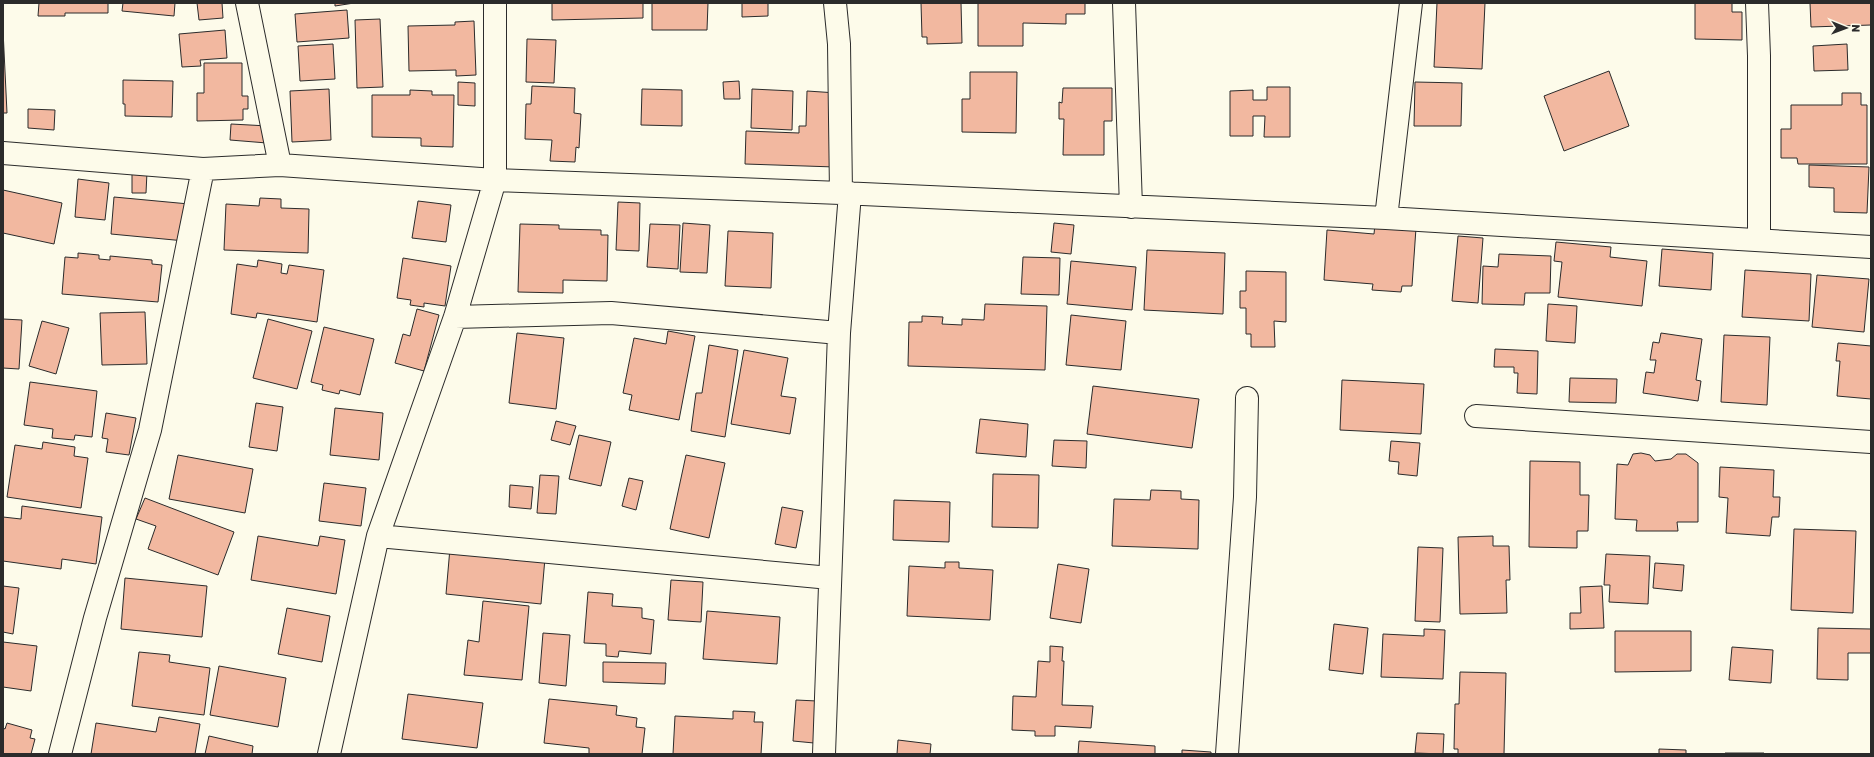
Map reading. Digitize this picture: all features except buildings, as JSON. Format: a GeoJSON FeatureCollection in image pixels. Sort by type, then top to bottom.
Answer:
{"type":"FeatureCollection","features":[{"type":"Feature","properties":{"kind":"street"},"geometry":{"type":"LineString","coordinates":[[247,3],[280,165]]}},
{"type":"Feature","properties":{"kind":"street"},"geometry":{"type":"LineString","coordinates":[[329,754],[378,536],[455,317],[494,180],[495,3]]}},
{"type":"Feature","properties":{"kind":"street"},"geometry":{"type":"LineString","coordinates":[[824,754],[845,193],[839,44],[835,3]]}},
{"type":"Feature","properties":{"kind":"street"},"geometry":{"type":"LineString","coordinates":[[1124,3],[1131,207]]}},
{"type":"Feature","properties":{"kind":"street"},"geometry":{"type":"LineString","coordinates":[[1386,218],[1411,3]]}},
{"type":"Feature","properties":{"kind":"street"},"geometry":{"type":"LineString","coordinates":[[1757,3],[1759,56],[1759,239]]}},
{"type":"Feature","properties":{"kind":"street"},"geometry":{"type":"LineString","coordinates":[[3,153],[203,169],[280,165],[494,180],[845,193],[1386,218],[1759,239],[1871,247]]}},
{"type":"Feature","properties":{"kind":"street"},"geometry":{"type":"LineString","coordinates":[[60,754],[95,618],[150,430],[203,169]]}},
{"type":"Feature","properties":{"kind":"street"},"geometry":{"type":"LineString","coordinates":[[455,317],[611,313],[839,333]]}},
{"type":"Feature","properties":{"kind":"street"},"geometry":{"type":"LineString","coordinates":[[1227,754],[1245,497],[1247,398]]}},
{"type":"Feature","properties":{"kind":"street"},"geometry":{"type":"LineString","coordinates":[[1476,416],[1871,442]]}},
{"type":"Feature","properties":{"kind":"street"},"geometry":{"type":"LineString","coordinates":[[378,536],[830,578]]}}]}
